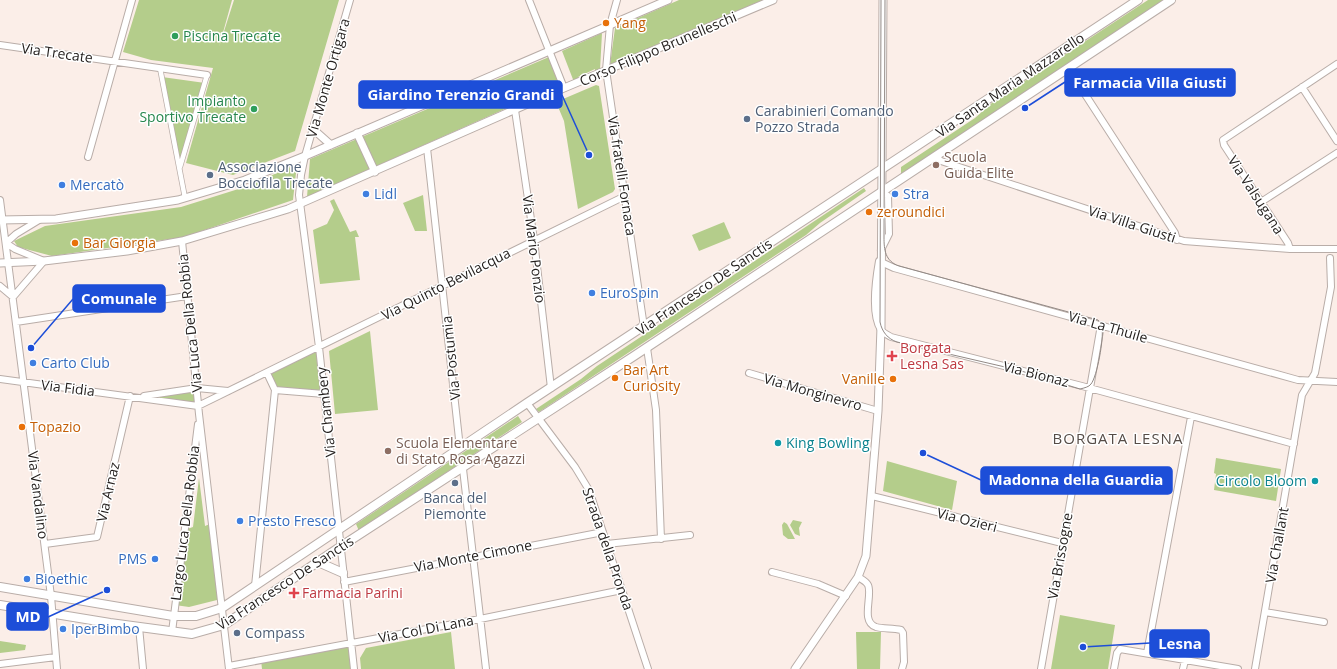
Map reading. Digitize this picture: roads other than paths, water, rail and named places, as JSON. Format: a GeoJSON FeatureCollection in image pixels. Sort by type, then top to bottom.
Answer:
{"type":"FeatureCollection","features":[{"type":"Feature","properties":{"kind":"main road","name":"Via Santa Maria Mazzarello"},"geometry":{"type":"LineString","coordinates":[[882,169],[1138,0]]}},
{"type":"Feature","properties":{"kind":"main road","name":"Via Santa Maria Mazzarello"},"geometry":{"type":"LineString","coordinates":[[882,192],[1171,0]]}},
{"type":"Feature","properties":{"kind":"main road","name":"Via Francesco De Sanctis"},"geometry":{"type":"LineString","coordinates":[[0,587],[173,616],[196,616],[222,608],[338,529],[882,169]]}},
{"type":"Feature","properties":{"kind":"main road","name":"Via Francesco De Sanctis"},"geometry":{"type":"LineString","coordinates":[[0,605],[172,632],[200,633],[224,625],[340,547],[463,469],[882,192]]}},
{"type":"Feature","properties":{"kind":"main road"},"geometry":{"type":"LineString","coordinates":[[318,562],[343,573]]}},
{"type":"Feature","properties":{"kind":"street"},"geometry":{"type":"LineString","coordinates":[[114,62],[132,0]]}},
{"type":"Feature","properties":{"kind":"street","name":"Via Monte Ortigara"},"geometry":{"type":"LineString","coordinates":[[305,156],[350,0]]}},
{"type":"Feature","properties":{"kind":"street"},"geometry":{"type":"LineString","coordinates":[[529,0],[551,51],[564,88]]}},
{"type":"Feature","properties":{"kind":"street","name":"Via fratelli Fornaca"},"geometry":{"type":"LineString","coordinates":[[616,0],[610,25],[606,70],[644,327]]}},
{"type":"Feature","properties":{"kind":"street"},"geometry":{"type":"LineString","coordinates":[[1,220],[39,220],[104,212],[185,198],[245,180],[331,145],[668,0]]}},
{"type":"Feature","properties":{"kind":"street","name":"Corso Filippo Brunelleschi"},"geometry":{"type":"LineString","coordinates":[[0,263],[44,261],[127,251],[182,241],[300,204],[564,88],[773,0]]}},
{"type":"Feature","properties":{"kind":"street","name":"Via Monginevro"},"geometry":{"type":"LineString","coordinates":[[795,669],[858,578],[866,556],[878,411],[881,332],[883,0]]}},
{"type":"Feature","properties":{"kind":"street","name":"Via Trecate"},"geometry":{"type":"LineString","coordinates":[[0,45],[207,75]]}},
{"type":"Feature","properties":{"kind":"street","name":"Via Trecate"},"geometry":{"type":"LineString","coordinates":[[88,157],[114,62]]}},
{"type":"Feature","properties":{"kind":"street"},"geometry":{"type":"LineString","coordinates":[[1337,64],[1302,87],[1337,141]]}},
{"type":"Feature","properties":{"kind":"street"},"geometry":{"type":"LineString","coordinates":[[160,68],[185,198]]}},
{"type":"Feature","properties":{"kind":"street","name":"Via Santa Maria Mazzarello"},"geometry":{"type":"LineString","coordinates":[[1068,68],[1176,233],[1178,240]]}},
{"type":"Feature","properties":{"kind":"street"},"geometry":{"type":"LineString","coordinates":[[180,168],[207,75]]}},
{"type":"Feature","properties":{"kind":"street","name":"Via Valsugana"},"geometry":{"type":"LineString","coordinates":[[1290,249],[1288,243],[1224,145],[1223,140],[1302,87]]}},
{"type":"Feature","properties":{"kind":"street","name":"Via Mario Ponzio"},"geometry":{"type":"LineString","coordinates":[[515,110],[534,240],[551,388]]}},
{"type":"Feature","properties":{"kind":"street"},"geometry":{"type":"LineString","coordinates":[[313,129],[331,145]]}},
{"type":"Feature","properties":{"kind":"street"},"geometry":{"type":"LineString","coordinates":[[357,133],[375,172]]}},
{"type":"Feature","properties":{"kind":"street","name":"Via Postumia"},"geometry":{"type":"LineString","coordinates":[[427,148],[460,448]]}},
{"type":"Feature","properties":{"kind":"street"},"geometry":{"type":"LineString","coordinates":[[1261,202],[1337,153]]}},
{"type":"Feature","properties":{"kind":"street","name":"Via Chambery"},"geometry":{"type":"LineString","coordinates":[[305,156],[300,175],[300,204],[319,347],[354,669]]}},
{"type":"Feature","properties":{"kind":"street","name":"Via Villa Giusti"},"geometry":{"type":"LineString","coordinates":[[935,156],[949,163],[1178,240],[1187,242],[1290,249],[1337,249]]}},
{"type":"Feature","properties":{"kind":"street","name":"Via Quinto Bevilacqua"},"geometry":{"type":"LineString","coordinates":[[198,406],[625,196]]}},
{"type":"Feature","properties":{"kind":"street","name":"Via Vandalino"},"geometry":{"type":"LineString","coordinates":[[0,200],[1,220],[9,263],[51,596],[58,669]]}},
{"type":"Feature","properties":{"kind":"street"},"geometry":{"type":"LineString","coordinates":[[6,243],[16,234],[39,220]]}},
{"type":"Feature","properties":{"kind":"street","name":"Via Luca Della Robbia"},"geometry":{"type":"LineString","coordinates":[[182,241],[198,406]]}},
{"type":"Feature","properties":{"kind":"street","name":"Corso Filippo Brunelleschi"},"geometry":{"type":"LineString","coordinates":[[6,243],[15,249],[44,261]]}},
{"type":"Feature","properties":{"kind":"street","name":"Via Monginevro"},"geometry":{"type":"LineString","coordinates":[[881,250],[876,277],[877,321],[881,332]]}},
{"type":"Feature","properties":{"kind":"street","name":"Via Challant"},"geometry":{"type":"LineString","coordinates":[[1255,669],[1302,395],[1315,373],[1331,287],[1330,258]]}},
{"type":"Feature","properties":{"kind":"street"},"geometry":{"type":"LineString","coordinates":[[0,286],[13,297],[44,261]]}},
{"type":"Feature","properties":{"kind":"street","name":"Via La Thuile"},"geometry":{"type":"LineString","coordinates":[[881,262],[894,268],[1298,380],[1310,382],[1337,382]]}},
{"type":"Feature","properties":{"kind":"street"},"geometry":{"type":"LineString","coordinates":[[16,322],[188,296]]}},
{"type":"Feature","properties":{"kind":"street","name":"Via Brissogne"},"geometry":{"type":"LineString","coordinates":[[1041,669],[1101,325]]}},
{"type":"Feature","properties":{"kind":"street","name":"Via Bionaz"},"geometry":{"type":"LineString","coordinates":[[881,332],[891,338],[1090,389],[1294,444]]}},
{"type":"Feature","properties":{"kind":"street","name":"Via Francesco De Sanctis"},"geometry":{"type":"LineString","coordinates":[[647,348],[656,410],[661,539]]}},
{"type":"Feature","properties":{"kind":"street"},"geometry":{"type":"LineString","coordinates":[[255,586],[276,390],[267,373]]}},
{"type":"Feature","properties":{"kind":"street","name":"Via Monginevro"},"geometry":{"type":"LineString","coordinates":[[749,373],[878,411]]}},
{"type":"Feature","properties":{"kind":"street","name":"Via Fidia"},"geometry":{"type":"LineString","coordinates":[[0,379],[198,406]]}},
{"type":"Feature","properties":{"kind":"street"},"geometry":{"type":"LineString","coordinates":[[197,388],[228,391]]}},
{"type":"Feature","properties":{"kind":"street","name":"Via Fidia"},"geometry":{"type":"LineString","coordinates":[[134,397],[197,388]]}},
{"type":"Feature","properties":{"kind":"street"},"geometry":{"type":"LineString","coordinates":[[276,390],[324,394]]}},
{"type":"Feature","properties":{"kind":"street","name":"Via Arnaz"},"geometry":{"type":"LineString","coordinates":[[44,544],[97,537],[134,397]]}},
{"type":"Feature","properties":{"kind":"street"},"geometry":{"type":"LineString","coordinates":[[527,404],[538,418]]}},
{"type":"Feature","properties":{"kind":"street","name":"Largo Luca Della Robbia"},"geometry":{"type":"LineString","coordinates":[[198,406],[229,668]]}},
{"type":"Feature","properties":{"kind":"street","name":"Largo Luca Della Robbia"},"geometry":{"type":"LineString","coordinates":[[172,632],[199,414]]}},
{"type":"Feature","properties":{"kind":"street"},"geometry":{"type":"LineString","coordinates":[[1147,653],[1191,417]]}},
{"type":"Feature","properties":{"kind":"street","name":"Strada della Pronda"},"geometry":{"type":"LineString","coordinates":[[538,418],[575,467],[589,490],[648,669]]}},
{"type":"Feature","properties":{"kind":"street"},"geometry":{"type":"LineString","coordinates":[[463,469],[486,669]]}},
{"type":"Feature","properties":{"kind":"street","name":"Via Ozieri"},"geometry":{"type":"LineString","coordinates":[[872,496],[1062,543]]}},
{"type":"Feature","properties":{"kind":"street","name":"Via Monte Cimone"},"geometry":{"type":"LineString","coordinates":[[344,582],[603,532]]}},
{"type":"Feature","properties":{"kind":"street"},"geometry":{"type":"LineString","coordinates":[[607,544],[690,535]]}},
{"type":"Feature","properties":{"kind":"street"},"geometry":{"type":"LineString","coordinates":[[772,572],[818,584],[846,596]]}},
{"type":"Feature","properties":{"kind":"street"},"geometry":{"type":"LineString","coordinates":[[858,578],[866,582],[869,588],[868,616],[870,623],[875,626],[901,630],[903,633],[904,662],[902,669]]}},
{"type":"Feature","properties":{"kind":"street","name":"Via Col Di Lana"},"geometry":{"type":"LineString","coordinates":[[229,668],[622,590]]}},
{"type":"Feature","properties":{"kind":"street"},"geometry":{"type":"LineString","coordinates":[[1265,612],[1324,622]]}},
{"type":"Feature","properties":{"kind":"street"},"geometry":{"type":"LineString","coordinates":[[138,627],[143,669]]}},
{"type":"Feature","properties":{"kind":"street"},"geometry":{"type":"LineString","coordinates":[[1114,669],[1117,653],[1120,649],[1238,669]]}},
{"type":"Feature","properties":{"kind":"street"},"geometry":{"type":"LineString","coordinates":[[0,664],[56,657]]}},
{"type":"Feature","properties":{"kind":"street"},"geometry":{"type":"LineString","coordinates":[[1183,669],[1185,660]]}},
{"type":"Feature","properties":{"kind":"tram line"},"geometry":{"type":"LineString","coordinates":[[881,0],[880,322],[882,329],[888,337],[897,342],[1018,370],[1080,389],[1088,387],[1096,374],[1101,348],[1102,327],[1098,320],[899,266],[894,264],[888,258],[884,246],[885,0]]}},
{"type":"Feature","properties":{"kind":"place","name":"Yang"},"geometry":{"type":"Point","coordinates":[606,23]}},
{"type":"Feature","properties":{"kind":"place","name":"Piscina Trecate"},"geometry":{"type":"Point","coordinates":[175,36]}},
{"type":"Feature","properties":{"kind":"place","name":"Farmacia Villa Giusti"},"geometry":{"type":"Point","coordinates":[1025,108]}},
{"type":"Feature","properties":{"kind":"place","name":"Impianto Sportivo Trecate"},"geometry":{"type":"Point","coordinates":[254,109]}},
{"type":"Feature","properties":{"kind":"place","name":"Carabinieri Comando Pozzo Strada"},"geometry":{"type":"Point","coordinates":[747,119]}},
{"type":"Feature","properties":{"kind":"place","name":"Giardino Terenzio Grandi"},"geometry":{"type":"Point","coordinates":[589,155]}},
{"type":"Feature","properties":{"kind":"place","name":"Scuola Guida Elite"},"geometry":{"type":"Point","coordinates":[936,165]}},
{"type":"Feature","properties":{"kind":"place","name":"Associazione Bocciofila Trecate"},"geometry":{"type":"Point","coordinates":[210,175]}},
{"type":"Feature","properties":{"kind":"place","name":"Mercatò"},"geometry":{"type":"Point","coordinates":[62,185]}},
{"type":"Feature","properties":{"kind":"place","name":"Lidl"},"geometry":{"type":"Point","coordinates":[366,194]}},
{"type":"Feature","properties":{"kind":"place","name":"Stra"},"geometry":{"type":"Point","coordinates":[895,194]}},
{"type":"Feature","properties":{"kind":"place","name":"zeroundici"},"geometry":{"type":"Point","coordinates":[869,212]}},
{"type":"Feature","properties":{"kind":"place","name":"Bar Giorgia"},"geometry":{"type":"Point","coordinates":[75,243]}},
{"type":"Feature","properties":{"kind":"place","name":"EuroSpin"},"geometry":{"type":"Point","coordinates":[592,293]}},
{"type":"Feature","properties":{"kind":"place","name":"Comunale"},"geometry":{"type":"Point","coordinates":[31,348]}},
{"type":"Feature","properties":{"kind":"place","name":"Borgata Lesna Sas"},"geometry":{"type":"Point","coordinates":[892,356]}},
{"type":"Feature","properties":{"kind":"place","name":"Carto Club"},"geometry":{"type":"Point","coordinates":[33,363]}},
{"type":"Feature","properties":{"kind":"place","name":"Bar Art Curiosity"},"geometry":{"type":"Point","coordinates":[615,378]}},
{"type":"Feature","properties":{"kind":"place","name":"Vanille"},"geometry":{"type":"Point","coordinates":[893,379]}},
{"type":"Feature","properties":{"kind":"place","name":"Topazio"},"geometry":{"type":"Point","coordinates":[22,427]}},
{"type":"Feature","properties":{"kind":"place","name":"King Bowling"},"geometry":{"type":"Point","coordinates":[778,443]}},
{"type":"Feature","properties":{"kind":"place","name":"Scuola Elementare di Stato Rosa Agazzi"},"geometry":{"type":"Point","coordinates":[388,451]}},
{"type":"Feature","properties":{"kind":"place","name":"Madonna della Guardia"},"geometry":{"type":"Point","coordinates":[923,453]}},
{"type":"Feature","properties":{"kind":"place","name":"Circolo Bloom"},"geometry":{"type":"Point","coordinates":[1315,481]}},
{"type":"Feature","properties":{"kind":"place","name":"Banca del Piemonte"},"geometry":{"type":"Point","coordinates":[455,483]}},
{"type":"Feature","properties":{"kind":"place","name":"Presto Fresco"},"geometry":{"type":"Point","coordinates":[240,521]}},
{"type":"Feature","properties":{"kind":"place","name":"PMS"},"geometry":{"type":"Point","coordinates":[155,559]}},
{"type":"Feature","properties":{"kind":"place","name":"Bioethic"},"geometry":{"type":"Point","coordinates":[27,579]}},
{"type":"Feature","properties":{"kind":"place","name":"MD"},"geometry":{"type":"Point","coordinates":[107,590]}},
{"type":"Feature","properties":{"kind":"place","name":"Farmacia Parini"},"geometry":{"type":"Point","coordinates":[294,593]}},
{"type":"Feature","properties":{"kind":"place","name":"IperBimbo"},"geometry":{"type":"Point","coordinates":[63,629]}},
{"type":"Feature","properties":{"kind":"place","name":"Compass"},"geometry":{"type":"Point","coordinates":[237,633]}},
{"type":"Feature","properties":{"kind":"place","name":"Lesna"},"geometry":{"type":"Point","coordinates":[1083,647]}},
{"type":"Feature","properties":{"kind":"district","name":"BORGATA LESNA"},"geometry":{"type":"Point","coordinates":[1118,439]}}]}
